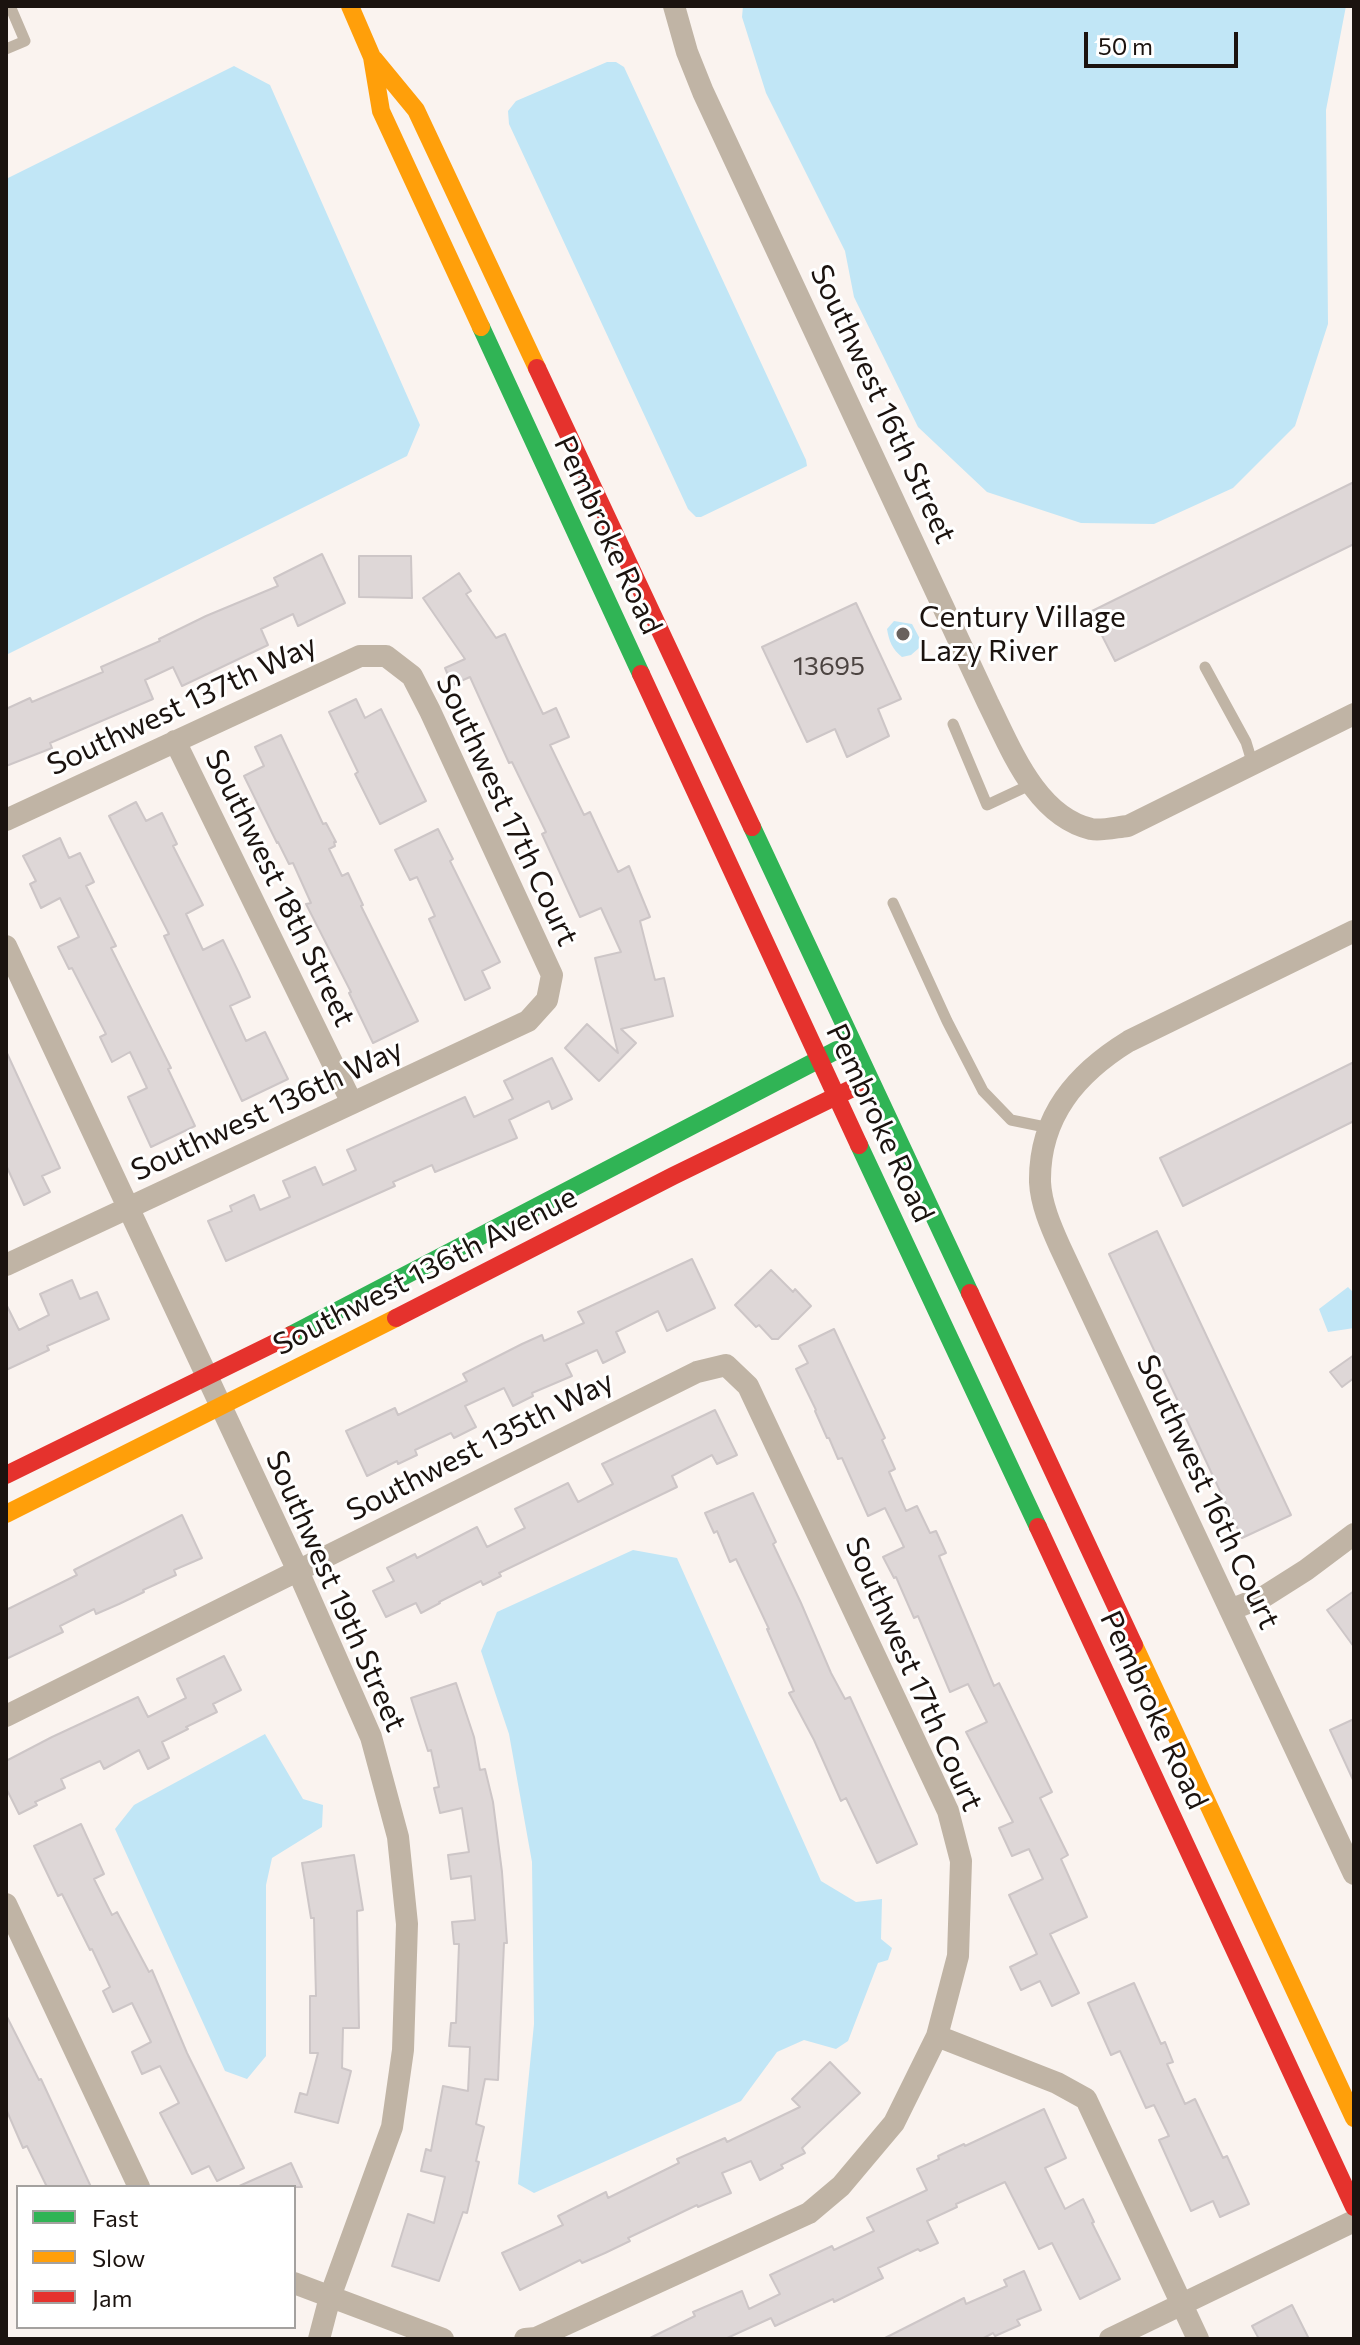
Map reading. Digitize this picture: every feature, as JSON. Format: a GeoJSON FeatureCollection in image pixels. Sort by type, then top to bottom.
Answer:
{"type":"FeatureCollection","features":[{"type":"Feature","properties":{"kind":"main road","name":"Pembroke Road"},"geometry":{"type":"LineString","coordinates":[[350,6],[372,57],[381,111],[1354,2207]]}},
{"type":"Feature","properties":{"kind":"main road","name":"Pembroke Road"},"geometry":{"type":"LineString","coordinates":[[372,57],[416,110],[1354,2118]]}},
{"type":"Feature","properties":{"kind":"main road","name":"Southwest 136th Avenue"},"geometry":{"type":"LineString","coordinates":[[6,1475],[207,1376],[853,1042]]}},
{"type":"Feature","properties":{"kind":"main road","name":"Southwest 136th Avenue"},"geometry":{"type":"LineString","coordinates":[[6,1514],[870,1079]]}},
{"type":"Feature","properties":{"kind":"street","name":"Southwest 16th Street"},"geometry":{"type":"LineString","coordinates":[[674,6],[703,92],[988,703],[1032,784],[1059,816],[1093,829],[1128,826],[1253,765]]}},
{"type":"Feature","properties":{"kind":"street","name":"Southwest 137th Way"},"geometry":{"type":"LineString","coordinates":[[6,820],[360,656],[386,656]]}},
{"type":"Feature","properties":{"kind":"street","name":"Southwest 17th Court"},"geometry":{"type":"LineString","coordinates":[[386,656],[412,676],[430,711],[552,975],[547,1000]]}},
{"type":"Feature","properties":{"kind":"street"},"geometry":{"type":"LineString","coordinates":[[1253,765],[1354,714]]}},
{"type":"Feature","properties":{"kind":"street","name":"Southwest 18th Street"},"geometry":{"type":"LineString","coordinates":[[175,741],[352,1103]]}},
{"type":"Feature","properties":{"kind":"street","name":"Southwest 16th Court"},"geometry":{"type":"LineString","coordinates":[[1354,931],[1107,1054],[1073,1086],[1061,1103],[1045,1142],[1040,1184],[1050,1226],[1354,1874]]}},
{"type":"Feature","properties":{"kind":"street","name":"Southwest 19th Street"},"geometry":{"type":"LineString","coordinates":[[6,946],[298,1571],[371,1737],[398,1837],[407,1924],[403,2050],[392,2127],[330,2297],[319,2339]]}},
{"type":"Feature","properties":{"kind":"street","name":"Southwest 136th Way"},"geometry":{"type":"LineString","coordinates":[[6,1265],[528,1021],[547,1000]]}},
{"type":"Feature","properties":{"kind":"street","name":"Southwest 17th Court"},"geometry":{"type":"LineString","coordinates":[[525,2339],[536,2338],[809,2213],[841,2186],[894,2123],[937,2036],[958,1956],[961,1861],[948,1811],[748,1386],[726,1365]]}},
{"type":"Feature","properties":{"kind":"street","name":"Southwest 135th Way"},"geometry":{"type":"LineString","coordinates":[[6,1716],[697,1372],[726,1365]]}},
{"type":"Feature","properties":{"kind":"street"},"geometry":{"type":"LineString","coordinates":[[1230,1610],[1265,1596],[1354,1534]]}},
{"type":"Feature","properties":{"kind":"street"},"geometry":{"type":"LineString","coordinates":[[6,1904],[138,2185]]}},
{"type":"Feature","properties":{"kind":"street"},"geometry":{"type":"LineString","coordinates":[[937,2036],[1057,2083],[1086,2099],[1198,2339]]}},
{"type":"Feature","properties":{"kind":"street"},"geometry":{"type":"LineString","coordinates":[[1110,2339],[1354,2221]]}},
{"type":"Feature","properties":{"kind":"street"},"geometry":{"type":"LineString","coordinates":[[296,2284],[443,2339]]}},
{"type":"Feature","properties":{"kind":"lane"},"geometry":{"type":"LineString","coordinates":[[6,49],[25,41],[10,6]]}},
{"type":"Feature","properties":{"kind":"lane"},"geometry":{"type":"LineString","coordinates":[[1205,667],[1246,742],[1253,765]]}},
{"type":"Feature","properties":{"kind":"lane"},"geometry":{"type":"LineString","coordinates":[[953,724],[987,805],[1032,784]]}},
{"type":"Feature","properties":{"kind":"lane"},"geometry":{"type":"LineString","coordinates":[[893,903],[983,1091],[1011,1120],[1050,1128]]}},
{"type":"Feature","properties":{"kind":"water"},"geometry":{"type":"Polygon","coordinates":[[[743,6],[1346,6],[1326,110],[1328,324],[1295,426],[1233,488],[1154,524],[1081,523],[987,492],[918,427],[854,297],[845,251],[766,93],[742,17],[743,6]]]}},
{"type":"Feature","properties":{"kind":"water"},"geometry":{"type":"Polygon","coordinates":[[[607,62],[616,62],[624,67],[806,460],[807,466],[701,517],[696,517],[688,509],[509,124],[508,111],[516,101],[607,62]]]}},
{"type":"Feature","properties":{"kind":"water"},"geometry":{"type":"Polygon","coordinates":[[[234,66],[270,85],[420,425],[407,456],[6,655],[6,179],[234,66]]]}},
{"type":"Feature","properties":{"kind":"water","name":"Century Village Lazy River"},"geometry":{"type":"Polygon","coordinates":[[[894,621],[912,624],[920,639],[919,648],[911,655],[902,657],[892,644],[887,629],[894,621]]]}},
{"type":"Feature","properties":{"kind":"water"},"geometry":{"type":"Polygon","coordinates":[[[1348,1287],[1354,1293],[1354,1328],[1328,1332],[1319,1309],[1348,1287]]]}},
{"type":"Feature","properties":{"kind":"water"},"geometry":{"type":"Polygon","coordinates":[[[633,1550],[677,1558],[821,1881],[856,1902],[882,1899],[881,1939],[892,1948],[888,1960],[878,1963],[848,2041],[836,2049],[804,2040],[777,2052],[741,2101],[534,2193],[518,2184],[534,2024],[532,1862],[509,1734],[481,1651],[497,1612],[633,1550]]]}},
{"type":"Feature","properties":{"kind":"water"},"geometry":{"type":"Polygon","coordinates":[[[265,1734],[303,1799],[323,1805],[322,1827],[272,1858],[266,1885],[266,2056],[247,2079],[225,2071],[115,1829],[134,1805],[265,1734]]]}},
{"type":"Feature","properties":{"kind":"building"},"geometry":{"type":"Polygon","coordinates":[[[1354,482],[1354,544],[1115,661],[1090,612],[1354,482]]]}},
{"type":"Feature","properties":{"kind":"building"},"geometry":{"type":"Polygon","coordinates":[[[322,554],[345,603],[298,626],[293,614],[261,629],[268,645],[182,686],[173,667],[145,680],[153,699],[50,743],[52,748],[6,766],[6,709],[30,698],[32,702],[103,672],[101,667],[206,616],[278,586],[274,578],[322,554]]]}},
{"type":"Feature","properties":{"kind":"building"},"geometry":{"type":"Polygon","coordinates":[[[359,556],[411,556],[412,598],[359,597],[359,556]]]}},
{"type":"Feature","properties":{"kind":"building"},"geometry":{"type":"Polygon","coordinates":[[[459,573],[471,591],[466,594],[496,638],[505,634],[543,714],[556,708],[569,737],[550,745],[584,815],[590,812],[618,872],[629,866],[650,917],[640,921],[655,980],[664,978],[673,1016],[621,1029],[636,1043],[599,1081],[565,1048],[587,1024],[618,1053],[595,958],[621,952],[601,908],[580,917],[542,834],[546,832],[512,762],[509,763],[470,677],[452,685],[445,668],[465,659],[423,598],[459,573]]]}},
{"type":"Feature","properties":{"kind":"building"},"geometry":{"type":"Polygon","coordinates":[[[856,603],[901,699],[878,709],[889,736],[847,757],[835,729],[807,742],[762,647],[856,603]]]}},
{"type":"Feature","properties":{"kind":"building"},"geometry":{"type":"Polygon","coordinates":[[[356,699],[365,718],[381,709],[426,801],[380,824],[329,712],[356,699]]]}},
{"type":"Feature","properties":{"kind":"building"},"geometry":{"type":"Polygon","coordinates":[[[281,735],[323,824],[326,823],[336,842],[329,849],[342,876],[348,873],[418,1021],[373,1043],[306,904],[311,903],[293,863],[289,864],[277,843],[244,776],[264,766],[255,747],[281,735]]]}},
{"type":"Feature","properties":{"kind":"building"},"geometry":{"type":"Polygon","coordinates":[[[136,802],[146,821],[162,813],[177,844],[173,846],[203,905],[186,914],[203,950],[223,940],[239,973],[250,997],[230,1006],[246,1041],[265,1032],[288,1079],[242,1101],[164,936],[169,934],[109,816],[136,802]]]}},
{"type":"Feature","properties":{"kind":"building"},"geometry":{"type":"Polygon","coordinates":[[[438,829],[453,859],[450,861],[500,962],[482,971],[490,988],[465,1000],[429,919],[435,916],[417,877],[410,880],[395,850],[438,829]]]}},
{"type":"Feature","properties":{"kind":"building"},"geometry":{"type":"Polygon","coordinates":[[[60,838],[69,858],[80,853],[94,882],[86,886],[116,946],[111,948],[171,1068],[168,1069],[195,1126],[151,1147],[128,1097],[147,1088],[130,1052],[112,1062],[100,1037],[106,1034],[58,947],[79,937],[60,898],[41,908],[30,884],[36,881],[23,856],[60,838]]]}},
{"type":"Feature","properties":{"kind":"building"},"geometry":{"type":"Polygon","coordinates":[[[6,1051],[60,1168],[42,1176],[50,1192],[24,1205],[6,1165],[6,1051]]]}},
{"type":"Feature","properties":{"kind":"building"},"geometry":{"type":"Polygon","coordinates":[[[552,1058],[572,1099],[552,1109],[549,1101],[509,1120],[517,1138],[435,1172],[432,1165],[393,1182],[395,1186],[226,1261],[208,1221],[232,1211],[230,1206],[254,1195],[260,1210],[290,1197],[283,1181],[315,1167],[323,1185],[356,1170],[347,1150],[465,1097],[474,1117],[513,1099],[504,1081],[552,1058]]]}},
{"type":"Feature","properties":{"kind":"building"},"geometry":{"type":"Polygon","coordinates":[[[1354,1062],[1354,1121],[1183,1206],[1160,1158],[1354,1062]]]}},
{"type":"Feature","properties":{"kind":"building"},"geometry":{"type":"Polygon","coordinates":[[[1157,1231],[1291,1515],[1242,1538],[1109,1254],[1157,1231]]]}},
{"type":"Feature","properties":{"kind":"building"},"geometry":{"type":"Polygon","coordinates":[[[692,1259],[715,1308],[667,1331],[658,1311],[616,1332],[625,1352],[603,1363],[597,1350],[566,1364],[572,1376],[532,1393],[533,1396],[513,1406],[504,1388],[465,1406],[476,1427],[454,1438],[451,1433],[415,1450],[417,1455],[367,1476],[346,1431],[395,1408],[398,1415],[467,1381],[463,1374],[522,1344],[542,1335],[544,1341],[584,1323],[578,1312],[692,1259]]]}},
{"type":"Feature","properties":{"kind":"building"},"geometry":{"type":"Polygon","coordinates":[[[771,1270],[811,1306],[778,1339],[772,1339],[759,1325],[756,1327],[735,1305],[771,1270]]]}},
{"type":"Feature","properties":{"kind":"building"},"geometry":{"type":"Polygon","coordinates":[[[72,1280],[80,1299],[97,1292],[109,1319],[47,1346],[49,1350],[6,1370],[6,1304],[19,1330],[49,1315],[40,1294],[72,1280]]]}},
{"type":"Feature","properties":{"kind":"building"},"geometry":{"type":"Polygon","coordinates":[[[834,1329],[885,1438],[882,1440],[895,1469],[889,1472],[906,1511],[917,1506],[930,1533],[936,1531],[946,1553],[939,1556],[994,1686],[999,1683],[1052,1792],[1040,1798],[1068,1855],[1061,1859],[1087,1917],[1050,1934],[1079,1993],[1052,2006],[1040,1981],[1021,1990],[1010,1967],[1037,1954],[1009,1895],[1043,1879],[1029,1849],[1012,1856],[999,1828],[1013,1822],[966,1732],[987,1722],[968,1684],[950,1692],[918,1616],[914,1618],[896,1577],[883,1557],[904,1547],[885,1508],[868,1516],[842,1458],[838,1459],[827,1438],[796,1369],[808,1363],[799,1346],[834,1329]]]}},
{"type":"Feature","properties":{"kind":"building"},"geometry":{"type":"Polygon","coordinates":[[[1354,1355],[1354,1378],[1342,1387],[1330,1372],[1354,1355]]]}},
{"type":"Feature","properties":{"kind":"building"},"geometry":{"type":"Polygon","coordinates":[[[715,1410],[737,1455],[717,1464],[712,1455],[672,1476],[677,1487],[499,1573],[501,1576],[483,1585],[481,1581],[421,1613],[416,1603],[386,1617],[373,1591],[394,1581],[387,1568],[415,1554],[417,1558],[477,1527],[487,1547],[525,1528],[515,1509],[568,1483],[578,1502],[613,1484],[602,1464],[715,1410]]]}},
{"type":"Feature","properties":{"kind":"building"},"geometry":{"type":"Polygon","coordinates":[[[753,1493],[831,1673],[845,1699],[850,1697],[917,1844],[877,1863],[846,1798],[841,1801],[789,1693],[794,1691],[736,1559],[730,1562],[717,1531],[714,1533],[705,1513],[753,1493]]]}},
{"type":"Feature","properties":{"kind":"building"},"geometry":{"type":"Polygon","coordinates":[[[182,1515],[202,1558],[174,1570],[176,1575],[119,1604],[96,1614],[94,1609],[60,1626],[63,1632],[6,1659],[6,1610],[77,1575],[74,1570],[182,1515]]]}},
{"type":"Feature","properties":{"kind":"building"},"geometry":{"type":"Polygon","coordinates":[[[1354,1591],[1354,1647],[1327,1610],[1354,1591]]]}},
{"type":"Feature","properties":{"kind":"building"},"geometry":{"type":"Polygon","coordinates":[[[224,1656],[241,1690],[213,1704],[217,1712],[162,1742],[169,1758],[148,1769],[139,1750],[104,1769],[100,1761],[61,1779],[65,1788],[35,1802],[37,1805],[19,1814],[6,1788],[6,1761],[138,1697],[148,1717],[186,1698],[177,1679],[224,1656]]]}},
{"type":"Feature","properties":{"kind":"building"},"geometry":{"type":"Polygon","coordinates":[[[456,1683],[474,1737],[480,1770],[485,1769],[493,1802],[507,1943],[504,1943],[498,2080],[485,2079],[476,2124],[484,2127],[476,2161],[479,2162],[467,2213],[463,2212],[439,2281],[392,2266],[408,2214],[434,2223],[445,2177],[421,2171],[426,2149],[431,2151],[443,2086],[468,2091],[470,2047],[449,2046],[451,2023],[456,2023],[459,1944],[454,1944],[452,1922],[475,1920],[471,1876],[451,1879],[448,1855],[469,1852],[462,1808],[440,1813],[434,1788],[439,1787],[431,1750],[428,1751],[411,1698],[456,1683]]]}},
{"type":"Feature","properties":{"kind":"building"},"geometry":{"type":"Polygon","coordinates":[[[1354,1719],[1354,1782],[1330,1730],[1354,1719]]]}},
{"type":"Feature","properties":{"kind":"building"},"geometry":{"type":"Polygon","coordinates":[[[81,1824],[104,1874],[94,1879],[112,1915],[117,1912],[149,1972],[152,1970],[187,2053],[244,2168],[217,2181],[209,2166],[192,2174],[160,2113],[179,2103],[160,2066],[142,2074],[132,2052],[151,2042],[132,2003],[113,2012],[103,1991],[110,1987],[92,1949],[62,1894],[58,1896],[34,1846],[81,1824]]]}},
{"type":"Feature","properties":{"kind":"building"},"geometry":{"type":"Polygon","coordinates":[[[354,1855],[363,1910],[357,1911],[359,2028],[343,2028],[342,2068],[351,2071],[338,2123],[295,2112],[300,2093],[307,2095],[318,2053],[310,2053],[310,1996],[316,1996],[314,1918],[311,1918],[302,1863],[354,1855]]]}},
{"type":"Feature","properties":{"kind":"building"},"geometry":{"type":"Polygon","coordinates":[[[1134,1983],[1161,2044],[1165,2042],[1173,2062],[1167,2064],[1185,2104],[1195,2099],[1249,2204],[1220,2217],[1213,2201],[1191,2211],[1159,2140],[1169,2136],[1154,2105],[1146,2108],[1120,2051],[1111,2055],[1088,2003],[1134,1983]]]}},
{"type":"Feature","properties":{"kind":"building"},"geometry":{"type":"Polygon","coordinates":[[[6,2015],[41,2079],[90,2185],[46,2185],[27,2146],[23,2148],[6,2109],[6,2015]]]}},
{"type":"Feature","properties":{"kind":"building"},"geometry":{"type":"Polygon","coordinates":[[[830,2062],[860,2093],[802,2148],[805,2153],[760,2180],[751,2161],[722,2173],[731,2193],[697,2205],[628,2238],[630,2241],[582,2263],[580,2260],[520,2290],[502,2253],[563,2225],[558,2216],[606,2192],[608,2198],[679,2163],[677,2159],[725,2138],[727,2142],[800,2107],[792,2099],[830,2062]]]}},
{"type":"Feature","properties":{"kind":"building"},"geometry":{"type":"Polygon","coordinates":[[[1044,2109],[1066,2158],[1045,2168],[1065,2209],[1083,2199],[1120,2279],[1080,2299],[1052,2243],[1039,2249],[1005,2182],[927,2221],[938,2243],[878,2268],[883,2278],[834,2302],[833,2299],[775,2326],[771,2318],[725,2339],[648,2339],[695,2316],[693,2312],[742,2291],[749,2309],[780,2294],[770,2275],[832,2246],[834,2250],[874,2231],[867,2218],[927,2190],[917,2169],[939,2159],[938,2156],[1044,2109]]]}},
{"type":"Feature","properties":{"kind":"building"},"geometry":{"type":"Polygon","coordinates":[[[291,2163],[302,2187],[296,2185],[242,2185],[291,2163]]]}},
{"type":"Feature","properties":{"kind":"building"},"geometry":{"type":"Polygon","coordinates":[[[1024,2271],[1041,2310],[1017,2320],[1020,2325],[982,2339],[883,2339],[964,2298],[966,2304],[1007,2286],[1004,2280],[1024,2271]]]}},
{"type":"Feature","properties":{"kind":"building"},"geometry":{"type":"Polygon","coordinates":[[[1292,2305],[1309,2339],[1259,2339],[1252,2326],[1292,2305]]]}},
{"type":"Feature","properties":{"kind":"traffic: fast"},"geometry":{"type":"LineString","coordinates":[[481,327],[641,674]]}},
{"type":"Feature","properties":{"kind":"traffic: fast"},"geometry":{"type":"LineString","coordinates":[[752,827],[970,1293]]}},
{"type":"Feature","properties":{"kind":"traffic: fast"},"geometry":{"type":"LineString","coordinates":[[291,1335],[837,1050]]}},
{"type":"Feature","properties":{"kind":"traffic: fast"},"geometry":{"type":"LineString","coordinates":[[859,1145],[1038,1527]]}},
{"type":"Feature","properties":{"kind":"traffic: slow"},"geometry":{"type":"LineString","coordinates":[[350,6],[372,57],[381,111],[481,327]]}},
{"type":"Feature","properties":{"kind":"traffic: slow"},"geometry":{"type":"LineString","coordinates":[[374,59],[416,110],[537,368]]}},
{"type":"Feature","properties":{"kind":"traffic: slow"},"geometry":{"type":"LineString","coordinates":[[6,1514],[396,1318]]}},
{"type":"Feature","properties":{"kind":"traffic: slow"},"geometry":{"type":"LineString","coordinates":[[1134,1645],[1354,2118]]}},
{"type":"Feature","properties":{"kind":"traffic: jam"},"geometry":{"type":"LineString","coordinates":[[537,368],[752,827]]}},
{"type":"Feature","properties":{"kind":"traffic: jam"},"geometry":{"type":"LineString","coordinates":[[641,674],[859,1145]]}},
{"type":"Feature","properties":{"kind":"traffic: jam"},"geometry":{"type":"LineString","coordinates":[[396,1318],[855,1087]]}},
{"type":"Feature","properties":{"kind":"traffic: jam"},"geometry":{"type":"LineString","coordinates":[[970,1293],[1134,1645]]}},
{"type":"Feature","properties":{"kind":"traffic: jam"},"geometry":{"type":"LineString","coordinates":[[6,1475],[291,1335]]}},
{"type":"Feature","properties":{"kind":"traffic: jam"},"geometry":{"type":"LineString","coordinates":[[1038,1527],[1354,2207]]}},
{"type":"Feature","properties":{"kind":"place","name":"Century Village Lazy River"},"geometry":{"type":"Point","coordinates":[903,634]}}]}
